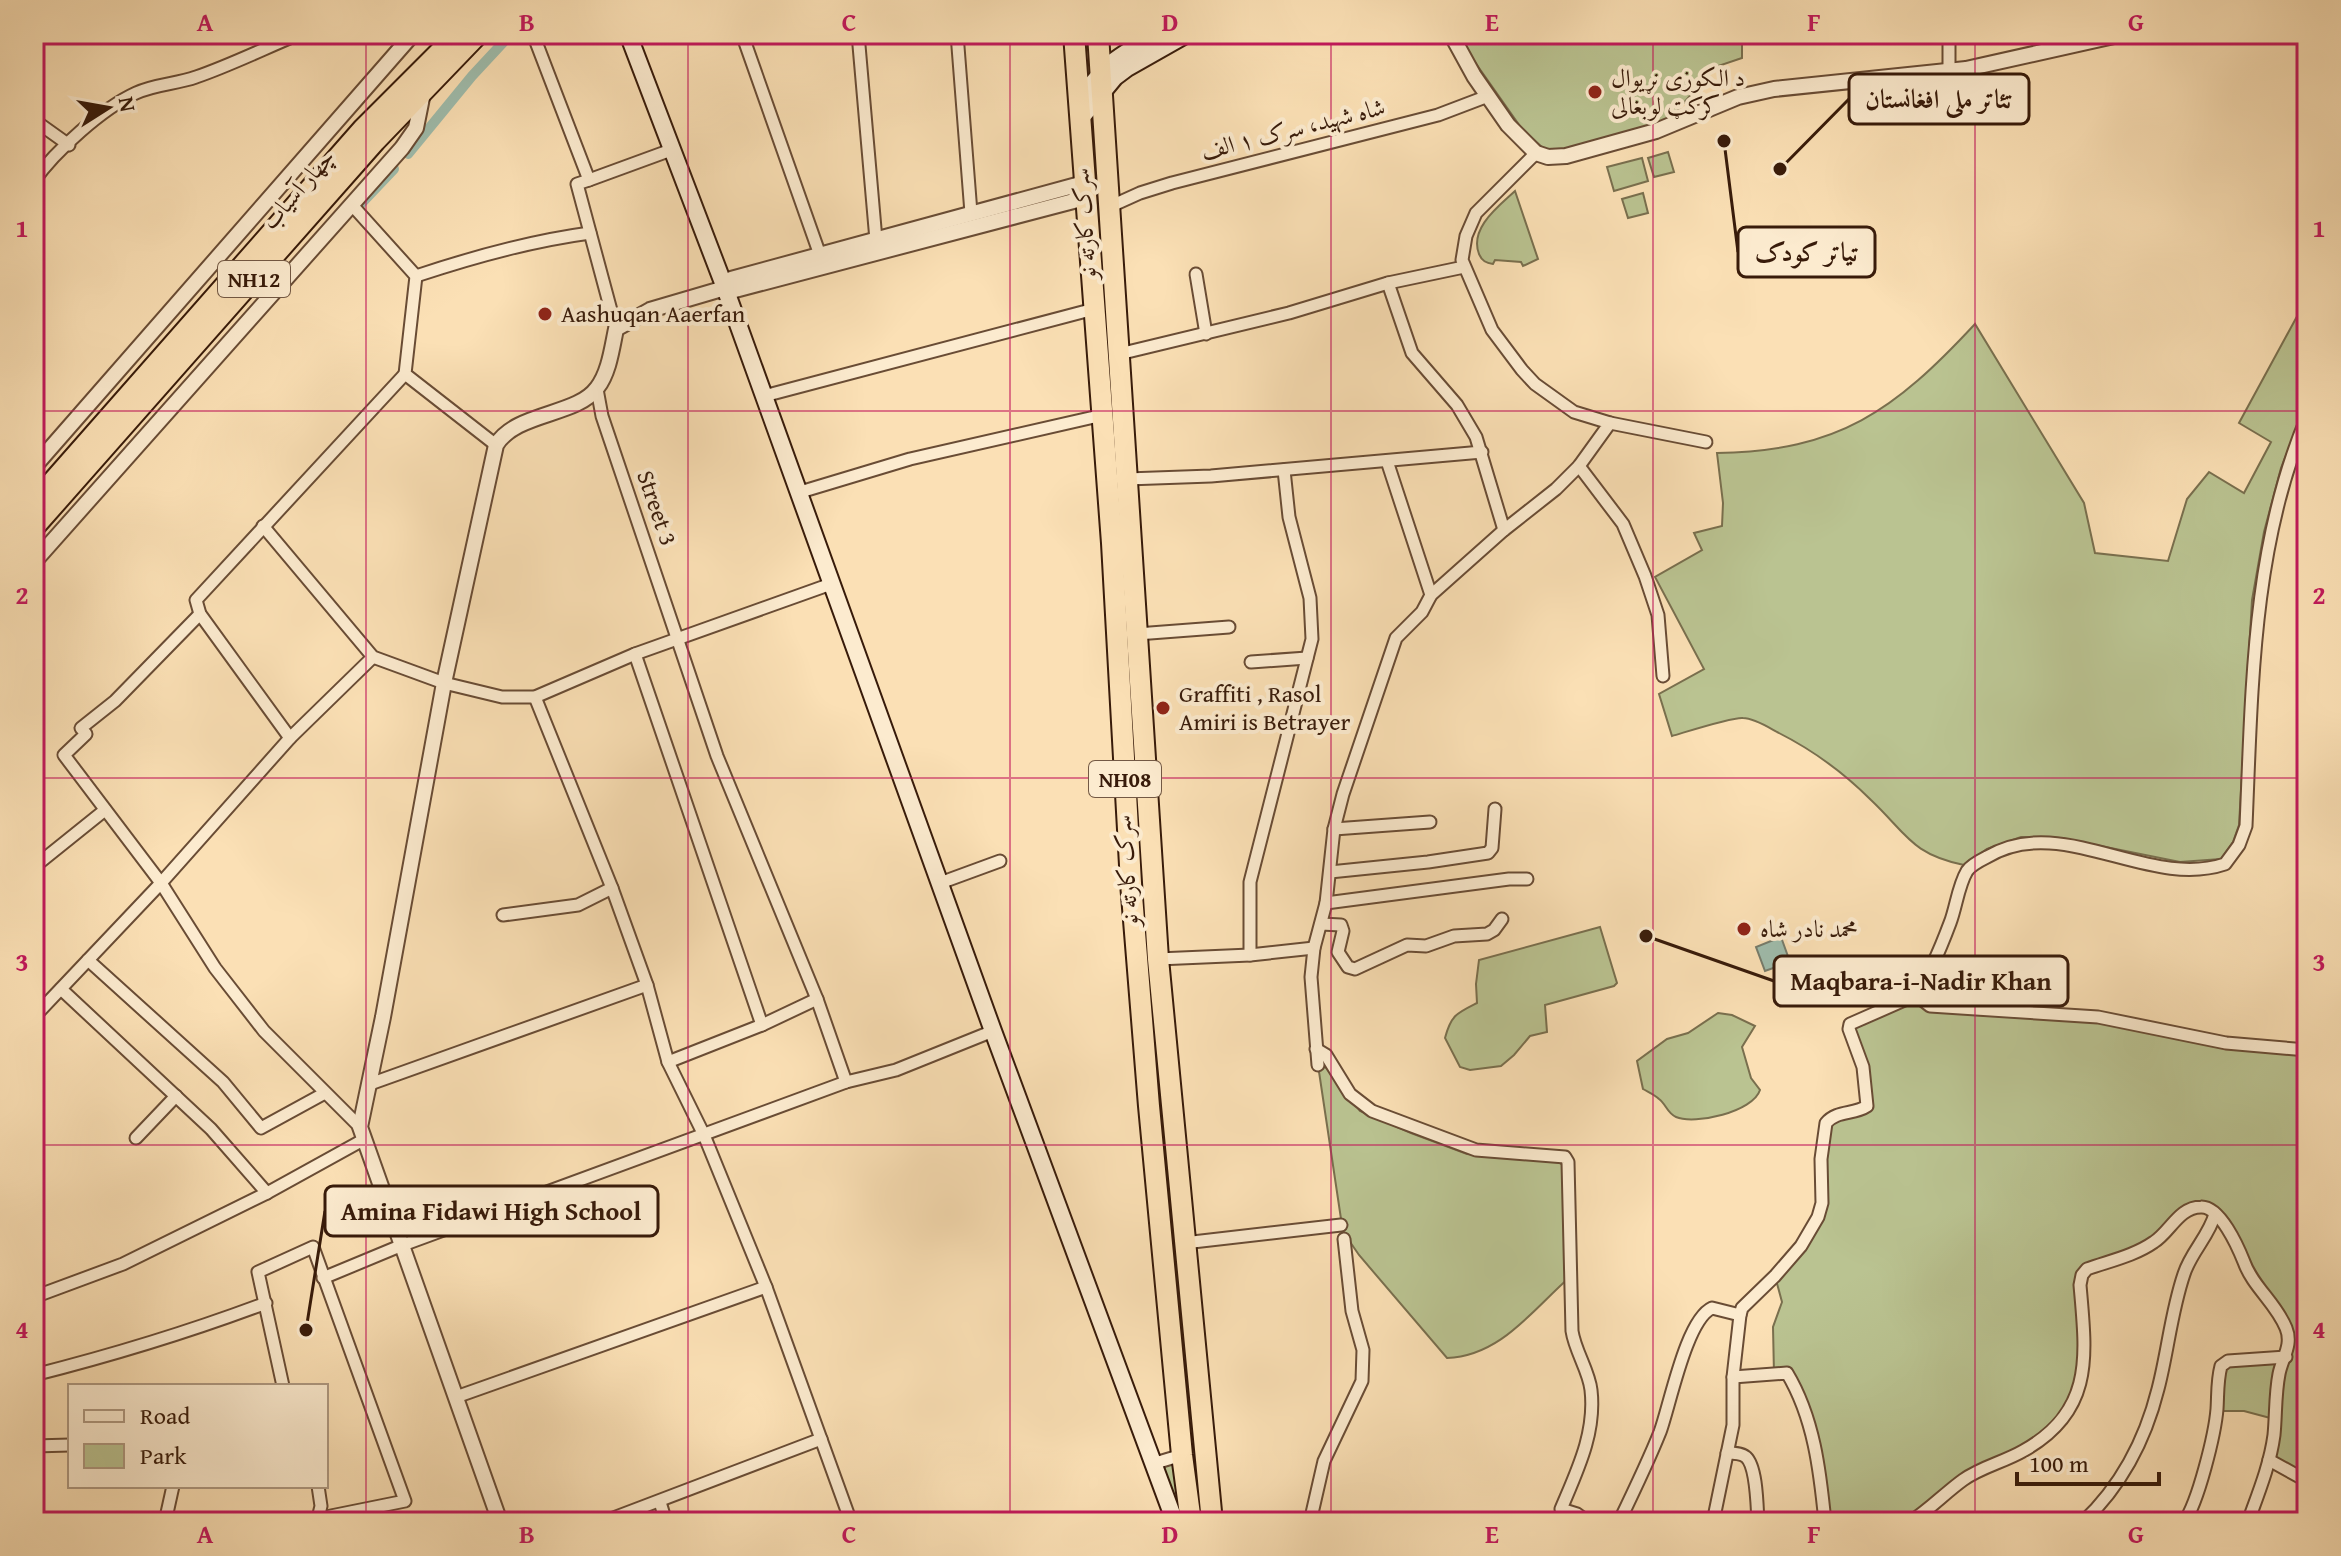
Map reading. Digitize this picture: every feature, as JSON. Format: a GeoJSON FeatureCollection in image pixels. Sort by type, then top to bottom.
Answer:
{"type":"FeatureCollection","features":[{"type":"Feature","properties":{"kind":"highway","name":"چهار آسیاب"},"geometry":{"type":"LineString","coordinates":[[34,527],[142,392],[363,129],[458,34]]}},
{"type":"Feature","properties":{"kind":"highway","name":"چهار آسیاب"},"geometry":{"type":"LineString","coordinates":[[34,503],[478,34]]}},
{"type":"Feature","properties":{"kind":"highway","name":"سرک کارته نو"},"geometry":{"type":"LineString","coordinates":[[1074,34],[1103,415],[1131,883],[1182,1455],[1204,1521]]}},
{"type":"Feature","properties":{"kind":"highway","name":"سرک کارته نو"},"geometry":{"type":"LineString","coordinates":[[1098,34],[1158,959],[1184,1243],[1204,1521]]}},
{"type":"Feature","properties":{"kind":"main road"},"geometry":{"type":"LineString","coordinates":[[628,34],[725,288],[993,1031],[1175,1522]]}},
{"type":"Feature","properties":{"kind":"main road"},"geometry":{"type":"LineString","coordinates":[[1080,109],[1100,71],[1115,58],[1158,34]]}},
{"type":"Feature","properties":{"kind":"main road"},"geometry":{"type":"LineString","coordinates":[[1080,109],[1102,96],[1115,77],[1127,68],[1187,34]]}},
{"type":"Feature","properties":{"kind":"street"},"geometry":{"type":"LineString","coordinates":[[34,181],[44,166],[69,145],[81,129],[136,93],[194,78],[299,34]]}},
{"type":"Feature","properties":{"kind":"street"},"geometry":{"type":"LineString","coordinates":[[34,467],[413,34]]}},
{"type":"Feature","properties":{"kind":"street"},"geometry":{"type":"LineString","coordinates":[[533,34],[589,180]]}},
{"type":"Feature","properties":{"kind":"street"},"geometry":{"type":"LineString","coordinates":[[742,34],[820,255]]}},
{"type":"Feature","properties":{"kind":"street"},"geometry":{"type":"LineString","coordinates":[[858,34],[876,240]]}},
{"type":"Feature","properties":{"kind":"street"},"geometry":{"type":"LineString","coordinates":[[957,34],[971,213]]}},
{"type":"Feature","properties":{"kind":"street"},"geometry":{"type":"LineString","coordinates":[[1451,34],[1488,96],[1517,136],[1536,153],[1548,157],[1566,156],[1656,131],[1738,97],[1774,89],[1966,69],[2123,34]]}},
{"type":"Feature","properties":{"kind":"street"},"geometry":{"type":"LineString","coordinates":[[1949,34],[1949,70]]}},
{"type":"Feature","properties":{"kind":"street"},"geometry":{"type":"LineString","coordinates":[[34,562],[353,207],[411,138],[424,89]]}},
{"type":"Feature","properties":{"kind":"street","name":"شاه شهید، سرک ۱ الف"},"geometry":{"type":"LineString","coordinates":[[1109,207],[1172,183],[1438,115],[1488,96]]}},
{"type":"Feature","properties":{"kind":"street"},"geometry":{"type":"LineString","coordinates":[[34,120],[69,145]]}},
{"type":"Feature","properties":{"kind":"street"},"geometry":{"type":"LineString","coordinates":[[34,1297],[123,1264],[267,1193],[362,1133],[444,683],[496,445],[511,429],[590,396],[597,389],[616,329],[577,184],[671,150]]}},
{"type":"Feature","properties":{"kind":"street"},"geometry":{"type":"LineString","coordinates":[[1536,153],[1476,213],[1466,236],[1462,260],[1492,330],[1529,377],[1574,412],[1610,423],[1706,442]]}},
{"type":"Feature","properties":{"kind":"street"},"geometry":{"type":"LineString","coordinates":[[725,288],[731,279],[971,213],[1085,190]]}},
{"type":"Feature","properties":{"kind":"street"},"geometry":{"type":"LineString","coordinates":[[616,329],[650,310],[725,288],[735,290],[1085,190]]}},
{"type":"Feature","properties":{"kind":"street"},"geometry":{"type":"LineString","coordinates":[[290,738],[200,614],[196,600],[405,374],[416,276],[353,207]]}},
{"type":"Feature","properties":{"kind":"street"},"geometry":{"type":"LineString","coordinates":[[416,276],[496,252],[590,233]]}},
{"type":"Feature","properties":{"kind":"street"},"geometry":{"type":"LineString","coordinates":[[1119,354],[1289,313],[1388,283],[1464,267]]}},
{"type":"Feature","properties":{"kind":"street"},"geometry":{"type":"LineString","coordinates":[[1196,274],[1206,334]]}},
{"type":"Feature","properties":{"kind":"street"},"geometry":{"type":"LineString","coordinates":[[1388,283],[1412,353],[1457,405],[1482,452],[1504,530]]}},
{"type":"Feature","properties":{"kind":"street"},"geometry":{"type":"LineString","coordinates":[[764,396],[1094,309]]}},
{"type":"Feature","properties":{"kind":"street"},"geometry":{"type":"LineString","coordinates":[[405,374],[496,445]]}},
{"type":"Feature","properties":{"kind":"street","name":"Street 3"},"geometry":{"type":"LineString","coordinates":[[597,389],[602,416],[717,756],[817,999],[846,1082]]}},
{"type":"Feature","properties":{"kind":"street"},"geometry":{"type":"LineString","coordinates":[[797,493],[910,459],[1103,415]]}},
{"type":"Feature","properties":{"kind":"street"},"geometry":{"type":"LineString","coordinates":[[1713,1522],[1733,1425],[1733,1377],[1742,1308],[1801,1246],[1818,1217],[1822,1203],[1821,1159],[1826,1123],[1835,1115],[1867,1106],[1863,1067],[1849,1029],[1850,1024],[1916,995],[1950,925],[1967,871],[1990,855],[2022,843],[2061,844],[2165,866],[2198,869],[2225,864],[2232,855],[2246,826],[2259,601],[2270,534],[2307,417]]}},
{"type":"Feature","properties":{"kind":"street"},"geometry":{"type":"LineString","coordinates":[[1318,1065],[1311,977],[1314,948],[1326,903],[1334,829],[1396,638],[1422,612],[1431,595],[1579,466],[1610,423]]}},
{"type":"Feature","properties":{"kind":"street"},"geometry":{"type":"LineString","coordinates":[[1127,479],[1284,470],[1482,452]]}},
{"type":"Feature","properties":{"kind":"street"},"geometry":{"type":"LineString","coordinates":[[1387,461],[1431,595]]}},
{"type":"Feature","properties":{"kind":"street"},"geometry":{"type":"LineString","coordinates":[[1579,466],[1623,524],[1645,576],[1658,615],[1663,676]]}},
{"type":"Feature","properties":{"kind":"street"},"geometry":{"type":"LineString","coordinates":[[1250,955],[1250,882],[1312,639],[1310,598],[1289,517],[1284,470]]}},
{"type":"Feature","properties":{"kind":"street"},"geometry":{"type":"LineString","coordinates":[[263,526],[373,657],[444,683],[502,697],[535,697],[635,654],[831,584]]}},
{"type":"Feature","properties":{"kind":"street"},"geometry":{"type":"LineString","coordinates":[[200,614],[115,701],[81,728],[86,734],[64,754],[161,883],[215,968],[254,1018],[362,1133],[500,1522]]}},
{"type":"Feature","properties":{"kind":"street"},"geometry":{"type":"LineString","coordinates":[[1137,634],[1229,627]]}},
{"type":"Feature","properties":{"kind":"street"},"geometry":{"type":"LineString","coordinates":[[635,654],[762,1025]]}},
{"type":"Feature","properties":{"kind":"street"},"geometry":{"type":"LineString","coordinates":[[34,1017],[161,883],[290,738],[373,657]]}},
{"type":"Feature","properties":{"kind":"street"},"geometry":{"type":"LineString","coordinates":[[1251,662],[1307,658]]}},
{"type":"Feature","properties":{"kind":"street"},"geometry":{"type":"LineString","coordinates":[[535,697],[612,888],[647,985],[668,1062],[704,1135],[766,1287],[851,1522]]}},
{"type":"Feature","properties":{"kind":"street"},"geometry":{"type":"LineString","coordinates":[[1330,872],[1488,853],[1492,848],[1495,809]]}},
{"type":"Feature","properties":{"kind":"street"},"geometry":{"type":"LineString","coordinates":[[34,867],[105,810]]}},
{"type":"Feature","properties":{"kind":"street"},"geometry":{"type":"LineString","coordinates":[[1334,829],[1430,822]]}},
{"type":"Feature","properties":{"kind":"street"},"geometry":{"type":"LineString","coordinates":[[940,883],[1000,861]]}},
{"type":"Feature","properties":{"kind":"street"},"geometry":{"type":"LineString","coordinates":[[1326,903],[1527,879]]}},
{"type":"Feature","properties":{"kind":"street"},"geometry":{"type":"LineString","coordinates":[[503,915],[578,905],[612,888]]}},
{"type":"Feature","properties":{"kind":"street"},"geometry":{"type":"LineString","coordinates":[[1321,924],[1341,925],[1343,931],[1338,952],[1348,967],[1355,969],[1407,945],[1426,946],[1454,936],[1487,934],[1502,919]]}},
{"type":"Feature","properties":{"kind":"street"},"geometry":{"type":"LineString","coordinates":[[1158,959],[1250,955],[1314,948]]}},
{"type":"Feature","properties":{"kind":"street"},"geometry":{"type":"LineString","coordinates":[[88,960],[223,1082],[261,1128],[325,1093]]}},
{"type":"Feature","properties":{"kind":"street"},"geometry":{"type":"LineString","coordinates":[[370,1084],[647,985]]}},
{"type":"Feature","properties":{"kind":"street"},"geometry":{"type":"LineString","coordinates":[[61,989],[211,1129],[267,1193]]}},
{"type":"Feature","properties":{"kind":"street"},"geometry":{"type":"LineString","coordinates":[[1916,995],[1930,1006],[2098,1017],[2226,1043],[2307,1050]]}},
{"type":"Feature","properties":{"kind":"street"},"geometry":{"type":"LineString","coordinates":[[668,1062],[762,1025],[817,999]]}},
{"type":"Feature","properties":{"kind":"street"},"geometry":{"type":"LineString","coordinates":[[323,1278],[400,1246],[846,1082],[896,1070],[993,1031]]}},
{"type":"Feature","properties":{"kind":"street"},"geometry":{"type":"LineString","coordinates":[[1316,1049],[1326,1055],[1350,1094],[1372,1111],[1476,1150],[1557,1154],[1568,1162],[1572,1331],[1575,1350],[1591,1390],[1588,1440],[1561,1509],[1577,1514],[1588,1522]]}},
{"type":"Feature","properties":{"kind":"street"},"geometry":{"type":"LineString","coordinates":[[136,1138],[176,1096]]}},
{"type":"Feature","properties":{"kind":"street"},"geometry":{"type":"LineString","coordinates":[[1910,1522],[1963,1480],[2028,1449],[2053,1427],[2074,1402],[2085,1361],[2080,1285],[2087,1269],[2136,1252],[2157,1240],[2170,1225],[2195,1208],[2208,1207],[2236,1241],[2253,1283],[2285,1325],[2288,1334],[2286,1357],[2279,1371],[2269,1460],[2248,1522]]}},
{"type":"Feature","properties":{"kind":"street"},"geometry":{"type":"LineString","coordinates":[[2083,1522],[2101,1506],[2140,1447],[2159,1388],[2171,1316],[2185,1270],[2212,1226],[2215,1214]]}},
{"type":"Feature","properties":{"kind":"street"},"geometry":{"type":"LineString","coordinates":[[1184,1243],[1341,1225]]}},
{"type":"Feature","properties":{"kind":"street"},"geometry":{"type":"LineString","coordinates":[[1310,1522],[1324,1461],[1362,1381],[1363,1350],[1352,1311],[1344,1239]]}},
{"type":"Feature","properties":{"kind":"street"},"geometry":{"type":"LineString","coordinates":[[283,1384],[258,1272],[313,1247],[405,1501],[316,1521]]}},
{"type":"Feature","properties":{"kind":"street"},"geometry":{"type":"LineString","coordinates":[[456,1397],[766,1287]]}},
{"type":"Feature","properties":{"kind":"street"},"geometry":{"type":"LineString","coordinates":[[34,1375],[196,1330],[266,1303]]}},
{"type":"Feature","properties":{"kind":"street"},"geometry":{"type":"LineString","coordinates":[[1619,1522],[1660,1431],[1681,1357],[1703,1313],[1712,1308],[1740,1315]]}},
{"type":"Feature","properties":{"kind":"street"},"geometry":{"type":"LineString","coordinates":[[2184,1522],[2191,1513],[2207,1457],[2217,1411],[2221,1366],[2228,1361],[2286,1357]]}},
{"type":"Feature","properties":{"kind":"street"},"geometry":{"type":"LineString","coordinates":[[1733,1377],[1787,1373],[1803,1404],[1816,1451],[1825,1522]]}},
{"type":"Feature","properties":{"kind":"street"},"geometry":{"type":"LineString","coordinates":[[603,1522],[821,1439]]}},
{"type":"Feature","properties":{"kind":"street"},"geometry":{"type":"LineString","coordinates":[[34,1446],[68,1445]]}},
{"type":"Feature","properties":{"kind":"street"},"geometry":{"type":"LineString","coordinates":[[1727,1453],[1744,1455],[1748,1459],[1755,1481],[1758,1522]]}},
{"type":"Feature","properties":{"kind":"street"},"geometry":{"type":"LineString","coordinates":[[1152,1464],[1182,1455]]}},
{"type":"Feature","properties":{"kind":"street"},"geometry":{"type":"LineString","coordinates":[[2269,1460],[2307,1481]]}},
{"type":"Feature","properties":{"kind":"street"},"geometry":{"type":"LineString","coordinates":[[165,1522],[173,1488]]}},
{"type":"Feature","properties":{"kind":"street"},"geometry":{"type":"LineString","coordinates":[[316,1521],[321,1506],[318,1488]]}},
{"type":"Feature","properties":{"kind":"street"},"geometry":{"type":"LineString","coordinates":[[660,1502],[666,1522]]}},
{"type":"Feature","properties":{"kind":"green space","name":"د الکوزی نړیوال کرکټ لوبغالی"},"geometry":{"type":"Polygon","coordinates":[[[1459,34],[1742,34],[1742,58],[1715,67],[1669,120],[1562,150],[1544,149],[1522,129],[1472,58],[1459,34]]]}},
{"type":"Feature","properties":{"kind":"green space"},"geometry":{"type":"Polygon","coordinates":[[[1668,152],[1674,172],[1654,177],[1648,158],[1668,152]]]}},
{"type":"Feature","properties":{"kind":"green space"},"geometry":{"type":"Polygon","coordinates":[[[1642,158],[1648,181],[1614,191],[1607,167],[1642,158]]]}},
{"type":"Feature","properties":{"kind":"green space"},"geometry":{"type":"Polygon","coordinates":[[[1515,191],[1538,259],[1523,266],[1521,262],[1486,262],[1479,254],[1478,235],[1487,218],[1515,191]]]}},
{"type":"Feature","properties":{"kind":"green space"},"geometry":{"type":"Polygon","coordinates":[[[1643,193],[1648,213],[1628,218],[1622,199],[1643,193]]]}},
{"type":"Feature","properties":{"kind":"green space"},"geometry":{"type":"Polygon","coordinates":[[[2307,298],[2307,402],[2281,468],[2264,532],[2252,600],[2239,825],[2233,842],[2221,859],[2180,862],[2061,838],[2021,837],[1987,849],[1964,865],[1921,849],[1838,771],[1802,746],[1756,721],[1737,718],[1672,736],[1659,694],[1704,669],[1655,577],[1702,550],[1694,533],[1722,526],[1723,503],[1717,453],[1797,444],[1831,434],[1861,420],[1918,381],[1975,324],[2084,503],[2095,553],[2168,561],[2187,499],[2209,472],[2244,493],[2271,442],[2239,423],[2307,298]]]}},
{"type":"Feature","properties":{"kind":"green space"},"geometry":{"type":"Polygon","coordinates":[[[1600,927],[1617,983],[1614,986],[1545,1005],[1547,1032],[1530,1036],[1501,1066],[1470,1070],[1460,1067],[1445,1038],[1456,1016],[1477,1003],[1479,960],[1600,927]]]}},
{"type":"Feature","properties":{"kind":"green space"},"geometry":{"type":"Polygon","coordinates":[[[1916,995],[1924,1003],[2164,1029],[2307,1050],[2307,1481],[2269,1460],[2274,1419],[2244,1411],[2217,1411],[2221,1366],[2286,1357],[2288,1334],[2215,1214],[2195,1208],[2157,1240],[2082,1275],[2080,1387],[2053,1427],[1980,1470],[1910,1522],[1825,1522],[1820,1471],[1788,1373],[1774,1374],[1773,1327],[1782,1302],[1775,1276],[1818,1218],[1826,1123],[1867,1106],[1849,1029],[1916,995]]]}},
{"type":"Feature","properties":{"kind":"green space"},"geometry":{"type":"Polygon","coordinates":[[[1718,1013],[1732,1015],[1755,1026],[1742,1047],[1751,1078],[1760,1090],[1747,1105],[1722,1115],[1696,1119],[1676,1117],[1643,1089],[1637,1061],[1667,1039],[1688,1033],[1718,1013]]]}},
{"type":"Feature","properties":{"kind":"green space"},"geometry":{"type":"Polygon","coordinates":[[[1323,1064],[1360,1111],[1411,1133],[1467,1154],[1557,1161],[1564,1166],[1570,1277],[1500,1340],[1484,1349],[1447,1358],[1348,1239],[1344,1239],[1318,1065],[1323,1064]]]}},
{"type":"Feature","properties":{"kind":"green space"},"geometry":{"type":"Polygon","coordinates":[[[1175,1462],[1182,1519],[1158,1469],[1175,1462]]]}},
{"type":"Feature","properties":{"kind":"shaded area"},"geometry":{"type":"Polygon","coordinates":[[[1781,937],[1790,962],[1765,971],[1756,947],[1781,937]]]}},
{"type":"Feature","properties":{"kind":"waterway"},"geometry":{"type":"LineString","coordinates":[[408,154],[511,34]]}},
{"type":"Feature","properties":{"kind":"waterway"},"geometry":{"type":"LineString","coordinates":[[357,208],[394,169]]}},
{"type":"Feature","properties":{"kind":"place","name":"د الکوزی نړیوال کرکټ لوبغالی"},"geometry":{"type":"Point","coordinates":[1595,92]}},
{"type":"Feature","properties":{"kind":"place","name":"تیاتر کودک"},"geometry":{"type":"Point","coordinates":[1724,141]}},
{"type":"Feature","properties":{"kind":"place","name":"تئاتر ملی افغانستان"},"geometry":{"type":"Point","coordinates":[1780,169]}},
{"type":"Feature","properties":{"kind":"place","name":"Aashuqan Aaerfan"},"geometry":{"type":"Point","coordinates":[545,314]}},
{"type":"Feature","properties":{"kind":"place","name":"Graffiti , Rasol Amiri is Betrayer"},"geometry":{"type":"Point","coordinates":[1163,708]}},
{"type":"Feature","properties":{"kind":"place","name":"محمد نادر شاه"},"geometry":{"type":"Point","coordinates":[1744,929]}},
{"type":"Feature","properties":{"kind":"place","name":"Maqbara-i-Nadir Khan"},"geometry":{"type":"Point","coordinates":[1646,936]}},
{"type":"Feature","properties":{"kind":"place","name":"Amina Fidawi High School"},"geometry":{"type":"Point","coordinates":[306,1330]}}]}
